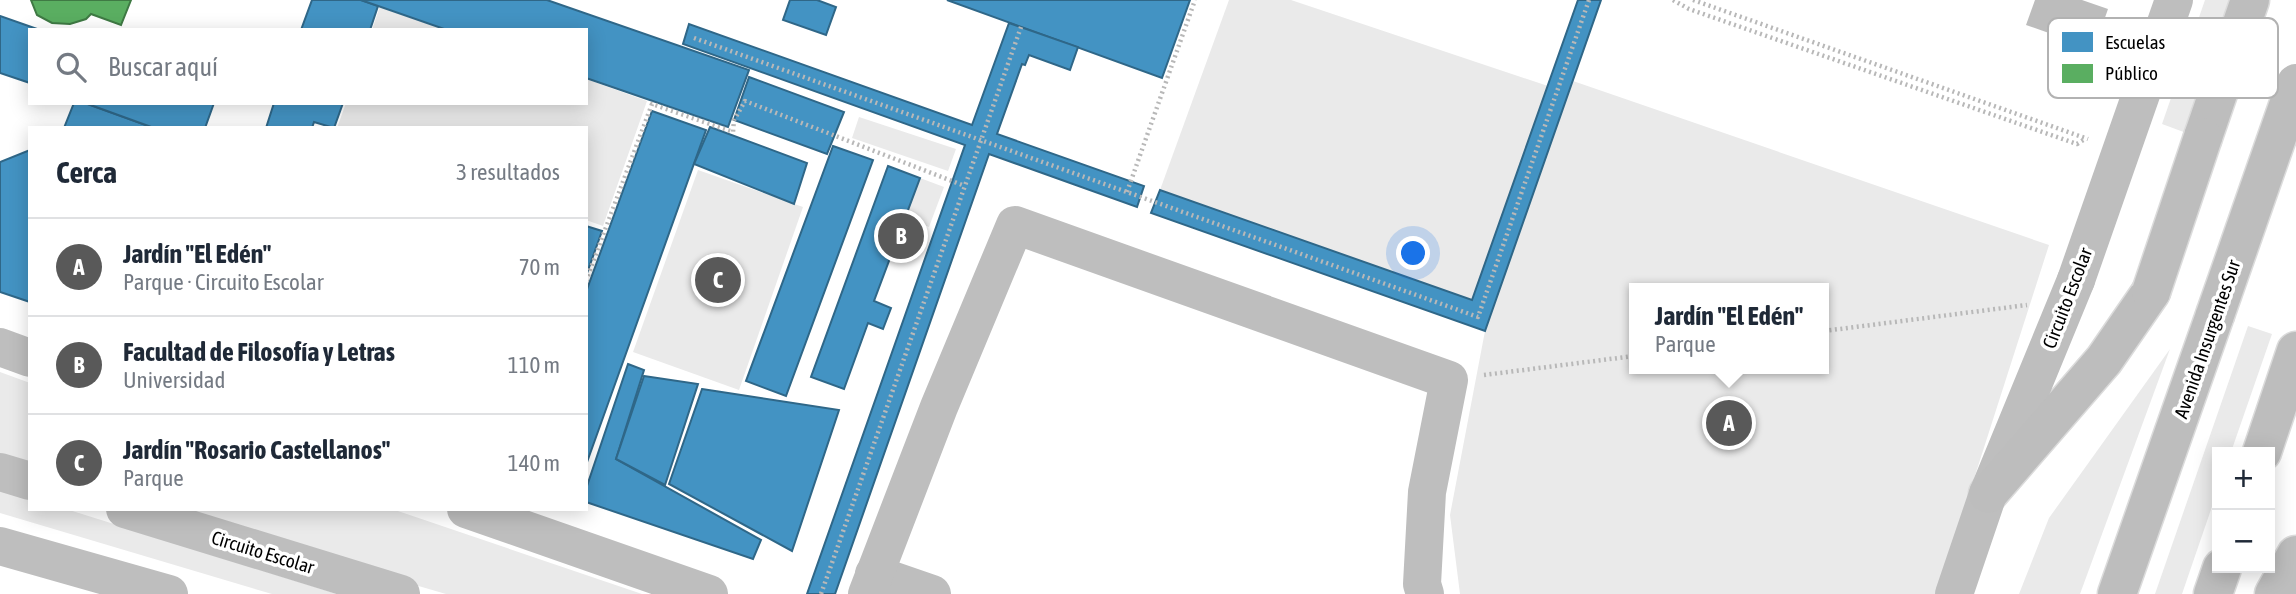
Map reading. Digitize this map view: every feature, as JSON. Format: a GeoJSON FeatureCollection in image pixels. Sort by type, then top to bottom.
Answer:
{"type":"FeatureCollection","features":[{"type":"Feature","properties":{"kind":"main road"},"geometry":{"type":"LineString","coordinates":[[2244,18],[2250,0]]}},
{"type":"Feature","properties":{"kind":"main road","name":"Avenida Insurgentes Sur"},"geometry":{"type":"LineString","coordinates":[[2117,594],[2296,83]]}},
{"type":"Feature","properties":{"kind":"main road"},"geometry":{"type":"LineString","coordinates":[[1988,494],[2104,360],[2151,292],[2216,98]]}},
{"type":"Feature","properties":{"kind":"main road"},"geometry":{"type":"LineString","coordinates":[[2264,447],[2296,351]]}},
{"type":"Feature","properties":{"kind":"main road"},"geometry":{"type":"LineString","coordinates":[[2274,594],[2296,555]]}},
{"type":"Feature","properties":{"kind":"main road"},"geometry":{"type":"LineString","coordinates":[[2213,594],[2220,573]]}},
{"type":"Feature","properties":{"kind":"street","name":"Circuito Escolar"},"geometry":{"type":"LineString","coordinates":[[1954,594],[1988,494],[2072,290],[2139,98]]}},
{"type":"Feature","properties":{"kind":"street"},"geometry":{"type":"LineString","coordinates":[[932,594],[871,584],[1015,225],[1449,380],[1427,492],[1422,584],[1425,594]]}},
{"type":"Feature","properties":{"kind":"street"},"geometry":{"type":"LineString","coordinates":[[0,347],[28,357]]}},
{"type":"Feature","properties":{"kind":"street"},"geometry":{"type":"LineString","coordinates":[[0,472],[28,480]]}},
{"type":"Feature","properties":{"kind":"street","name":"Circuito Escolar"},"geometry":{"type":"LineString","coordinates":[[137,511],[162,515],[347,586],[401,594]]}},
{"type":"Feature","properties":{"kind":"street"},"geometry":{"type":"LineString","coordinates":[[472,511],[709,594]]}},
{"type":"Feature","properties":{"kind":"street"},"geometry":{"type":"LineString","coordinates":[[0,545],[169,594]]}},
{"type":"Feature","properties":{"kind":"path"},"geometry":{"type":"LineString","coordinates":[[1127,192],[1195,0]]}},
{"type":"Feature","properties":{"kind":"path"},"geometry":{"type":"LineString","coordinates":[[694,38],[1478,317],[1589,0]]}},
{"type":"Feature","properties":{"kind":"path"},"geometry":{"type":"LineString","coordinates":[[1673,0],[1689,9],[2077,144],[2085,138],[1693,0]]}},
{"type":"Feature","properties":{"kind":"path"},"geometry":{"type":"LineString","coordinates":[[821,594],[1021,27]]}},
{"type":"Feature","properties":{"kind":"path"},"geometry":{"type":"LineString","coordinates":[[2127,98],[2138,102]]}},
{"type":"Feature","properties":{"kind":"path"},"geometry":{"type":"LineString","coordinates":[[588,276],[652,104],[733,132],[734,120],[745,101],[965,186]]}},
{"type":"Feature","properties":{"kind":"path"},"geometry":{"type":"LineString","coordinates":[[1829,330],[2072,290]]}},
{"type":"Feature","properties":{"kind":"path"},"geometry":{"type":"LineString","coordinates":[[1449,380],[1629,357]]}},
{"type":"Feature","properties":{"kind":"shaded area"},"geometry":{"type":"Polygon","coordinates":[[[1229,0],[1291,0],[1548,86],[1472,300],[1160,190],[1229,0]]]}},
{"type":"Feature","properties":{"kind":"shaded area"},"geometry":{"type":"Polygon","coordinates":[[[2035,0],[2082,0],[2108,9],[2105,18],[2048,18],[2048,33],[2026,25],[2035,0]]]}},
{"type":"Feature","properties":{"kind":"shaded area"},"geometry":{"type":"Polygon","coordinates":[[[2205,0],[2234,0],[2228,18],[2199,18],[2205,0]]]}},
{"type":"Feature","properties":{"kind":"shaded area"},"geometry":{"type":"Polygon","coordinates":[[[380,6],[440,28],[373,28],[380,6]]]}},
{"type":"Feature","properties":{"kind":"shaded area"},"geometry":{"type":"Polygon","coordinates":[[[588,80],[647,101],[603,226],[588,221],[588,126],[338,126],[345,105],[588,105],[588,80]]]}},
{"type":"Feature","properties":{"kind":"shaded area"},"geometry":{"type":"Polygon","coordinates":[[[1573,81],[2049,245],[1937,594],[1460,594],[1450,515],[1485,331],[1573,81]]]}},
{"type":"Feature","properties":{"kind":"shaded area"},"geometry":{"type":"Polygon","coordinates":[[[2171,98],[2201,98],[2189,134],[2162,124],[2171,98]]]}},
{"type":"Feature","properties":{"kind":"shaded area"},"geometry":{"type":"Polygon","coordinates":[[[859,117],[956,149],[948,171],[852,138],[859,117]]]}},
{"type":"Feature","properties":{"kind":"shaded area"},"geometry":{"type":"Polygon","coordinates":[[[698,170],[803,207],[739,390],[633,352],[698,170]]]}},
{"type":"Feature","properties":{"kind":"shaded area"},"geometry":{"type":"Polygon","coordinates":[[[920,178],[944,187],[929,227],[905,218],[920,178]]]}},
{"type":"Feature","properties":{"kind":"shaded area"},"geometry":{"type":"Polygon","coordinates":[[[2248,326],[2272,334],[2233,447],[2212,447],[2212,507],[2182,594],[2155,594],[2248,326]]]}},
{"type":"Feature","properties":{"kind":"shaded area"},"geometry":{"type":"Polygon","coordinates":[[[2170,349],[2080,594],[2019,594],[2049,518],[2170,349]]]}},
{"type":"Feature","properties":{"kind":"shaded area"},"geometry":{"type":"Polygon","coordinates":[[[0,372],[28,382],[28,471],[0,463],[0,372]]]}},
{"type":"Feature","properties":{"kind":"shaded area"},"geometry":{"type":"Polygon","coordinates":[[[0,489],[28,497],[28,511],[72,511],[337,594],[272,594],[0,513],[0,489]]]}},
{"type":"Feature","properties":{"kind":"shaded area"},"geometry":{"type":"Polygon","coordinates":[[[174,511],[398,511],[642,594],[446,594],[175,515],[174,511]]]}},
{"type":"Feature","properties":{"kind":"building: Escuelas"},"geometry":{"type":"Polygon","coordinates":[[[312,0],[361,0],[378,6],[371,28],[302,28],[312,0]]]}},
{"type":"Feature","properties":{"kind":"building: Escuelas"},"geometry":{"type":"Polygon","coordinates":[[[361,0],[547,0],[749,70],[728,127],[588,79],[588,28],[441,28],[361,0]]]}},
{"type":"Feature","properties":{"kind":"building: Escuelas"},"geometry":{"type":"Polygon","coordinates":[[[790,0],[817,0],[836,7],[826,35],[783,20],[790,0]]]}},
{"type":"Feature","properties":{"kind":"building: Escuelas"},"geometry":{"type":"Polygon","coordinates":[[[947,0],[1190,0],[1162,78],[947,0]]]}},
{"type":"Feature","properties":{"kind":"building: Escuelas"},"geometry":{"type":"Polygon","coordinates":[[[1578,0],[1601,0],[1485,331],[1151,213],[1160,190],[1472,300],[1578,0]]]}},
{"type":"Feature","properties":{"kind":"building: Escuelas"},"geometry":{"type":"Polygon","coordinates":[[[0,16],[34,28],[28,28],[28,82],[0,73],[0,16]]]}},
{"type":"Feature","properties":{"kind":"building: Escuelas"},"geometry":{"type":"Polygon","coordinates":[[[1009,23],[1078,47],[1070,70],[1029,55],[1025,65],[1022,64],[997,134],[1144,186],[1137,207],[989,154],[835,594],[807,594],[965,145],[683,44],[689,24],[972,125],[1009,23]]]}},
{"type":"Feature","properties":{"kind":"building: Escuelas"},"geometry":{"type":"Polygon","coordinates":[[[749,77],[844,112],[827,154],[734,120],[749,77]]]}},
{"type":"Feature","properties":{"kind":"building: Escuelas"},"geometry":{"type":"Polygon","coordinates":[[[73,105],[91,105],[148,126],[65,126],[73,105]]]}},
{"type":"Feature","properties":{"kind":"building: Escuelas"},"geometry":{"type":"Polygon","coordinates":[[[91,105],[213,105],[206,126],[148,126],[91,105]]]}},
{"type":"Feature","properties":{"kind":"building: Escuelas"},"geometry":{"type":"Polygon","coordinates":[[[273,105],[342,105],[335,126],[314,122],[313,126],[267,126],[273,105]]]}},
{"type":"Feature","properties":{"kind":"building: Escuelas"},"geometry":{"type":"Polygon","coordinates":[[[652,111],[706,130],[588,459],[588,287],[652,111]]]}},
{"type":"Feature","properties":{"kind":"building: Escuelas"},"geometry":{"type":"Polygon","coordinates":[[[710,127],[807,163],[794,204],[694,164],[710,127]]]}},
{"type":"Feature","properties":{"kind":"building: Escuelas"},"geometry":{"type":"Polygon","coordinates":[[[833,146],[873,160],[786,396],[746,381],[833,146]]]}},
{"type":"Feature","properties":{"kind":"building: Escuelas"},"geometry":{"type":"Polygon","coordinates":[[[28,151],[28,301],[0,292],[0,162],[28,151]]]}},
{"type":"Feature","properties":{"kind":"building: Escuelas"},"geometry":{"type":"Polygon","coordinates":[[[888,166],[920,178],[874,301],[891,308],[883,329],[868,323],[844,389],[811,377],[888,166]]]}},
{"type":"Feature","properties":{"kind":"building: Escuelas"},"geometry":{"type":"Polygon","coordinates":[[[588,227],[602,231],[588,270],[588,227]]]}},
{"type":"Feature","properties":{"kind":"building: Escuelas"},"geometry":{"type":"Polygon","coordinates":[[[628,364],[644,370],[616,459],[761,540],[753,559],[588,503],[588,483],[628,364]]]}},
{"type":"Feature","properties":{"kind":"building: Escuelas"},"geometry":{"type":"Polygon","coordinates":[[[644,376],[698,384],[665,485],[616,459],[644,376]]]}},
{"type":"Feature","properties":{"kind":"building: Escuelas"},"geometry":{"type":"Polygon","coordinates":[[[702,389],[839,410],[792,551],[669,484],[702,389]]]}},
{"type":"Feature","properties":{"kind":"building: Público"},"geometry":{"type":"Polygon","coordinates":[[[31,0],[131,0],[121,25],[91,14],[86,19],[70,24],[52,23],[37,15],[31,0]]]}},
{"type":"Feature","properties":{"kind":"place","name":"Facultad de Filosofía y Letras"},"geometry":{"type":"Point","coordinates":[901,236]}},
{"type":"Feature","properties":{"kind":"place","name":"Jardín \"Rosario Castellanos\""},"geometry":{"type":"Point","coordinates":[718,280]}},
{"type":"Feature","properties":{"kind":"place","name":"Jardín \"El Edén\""},"geometry":{"type":"Point","coordinates":[1729,423]}}]}
